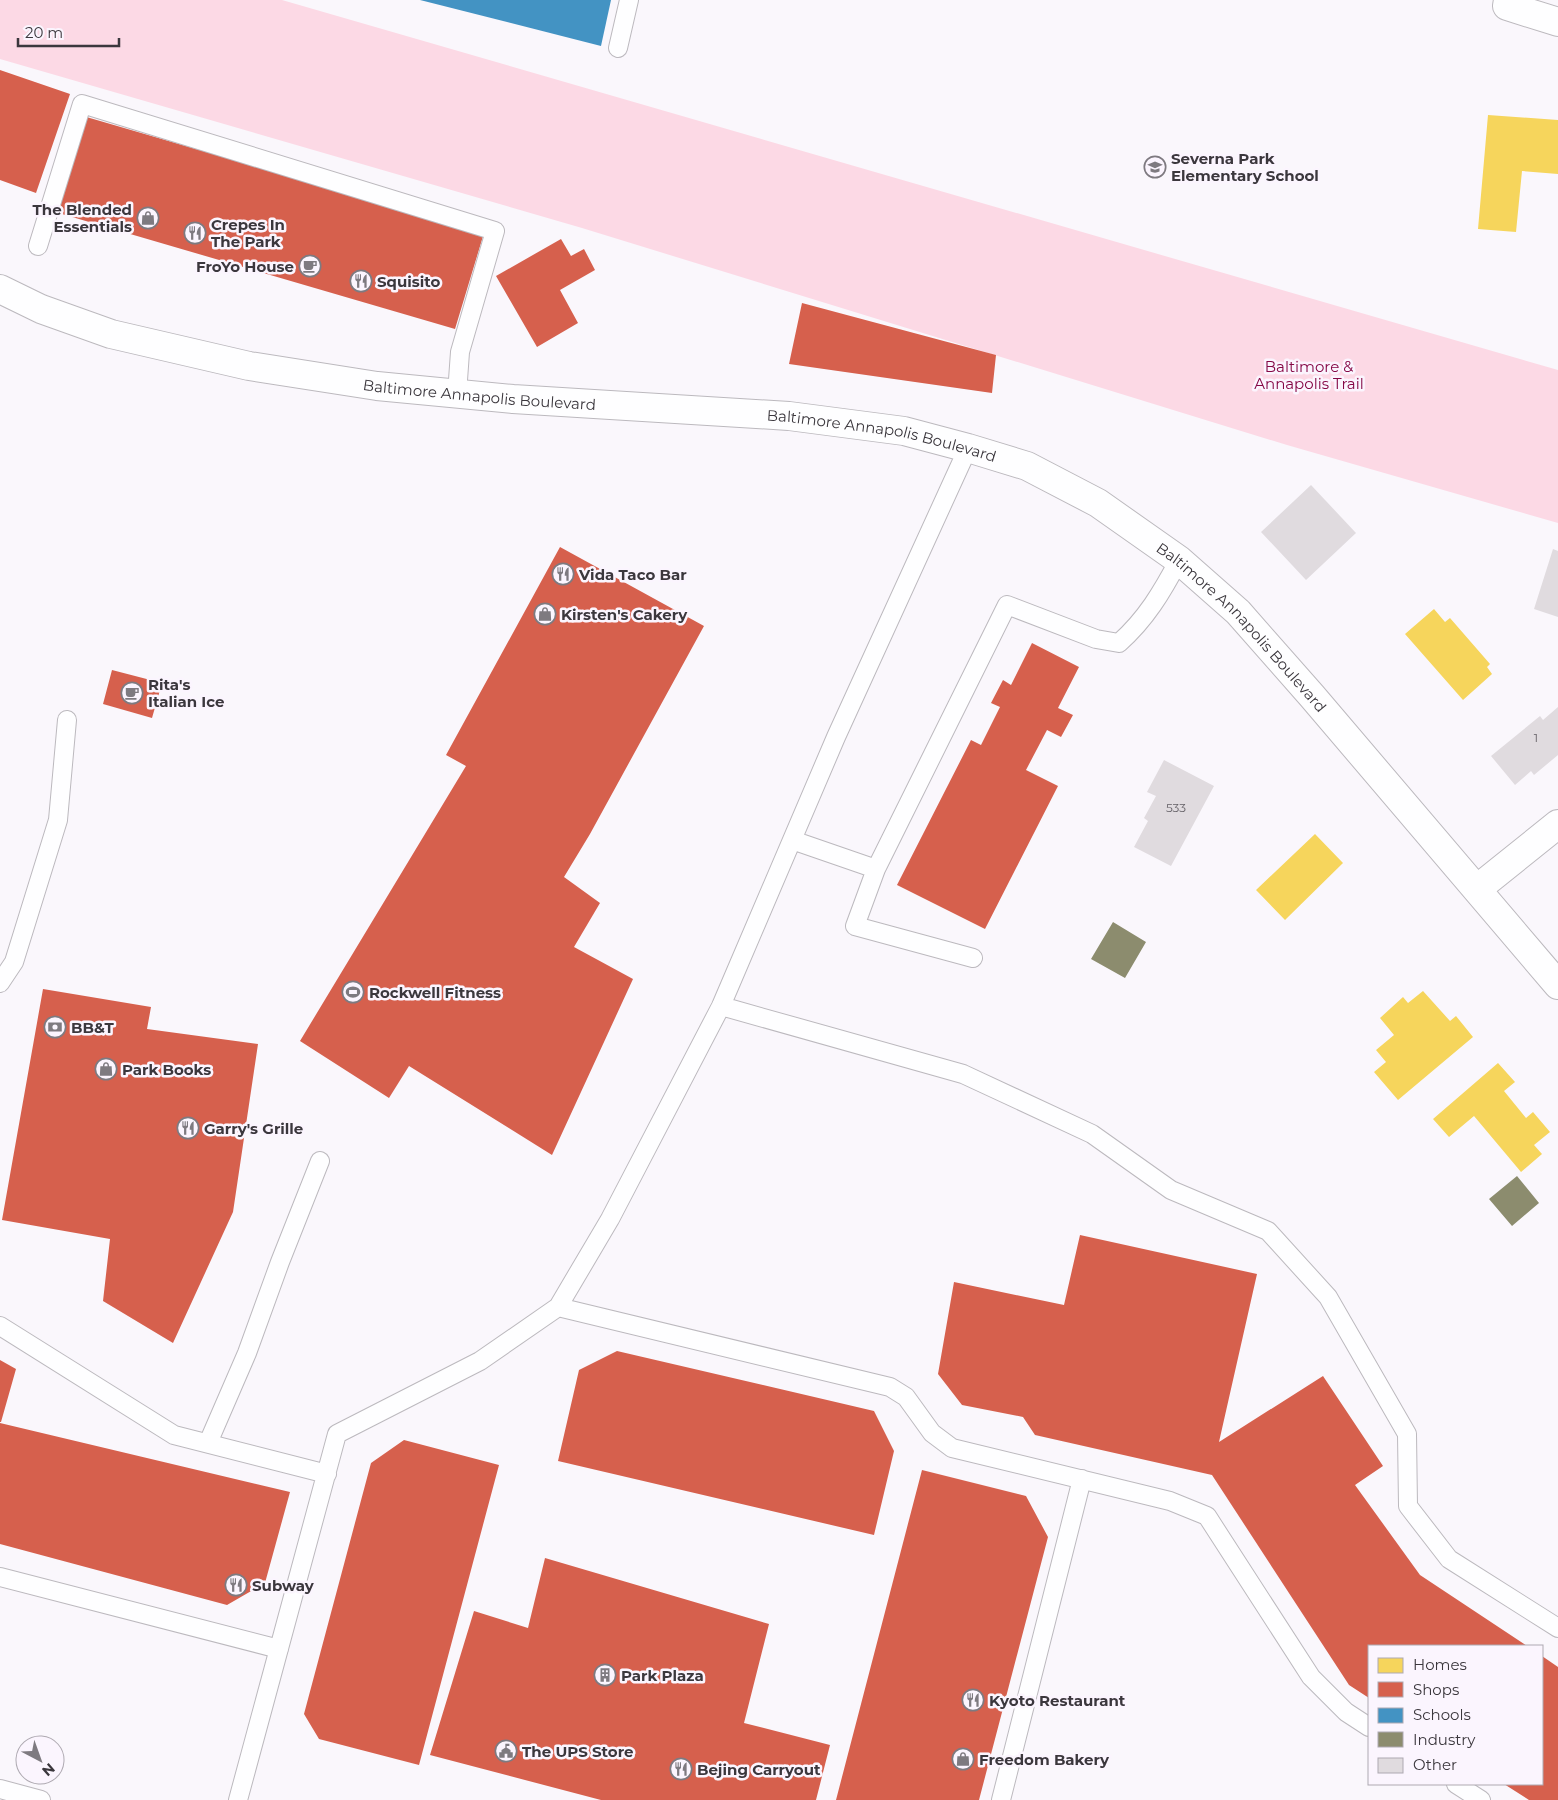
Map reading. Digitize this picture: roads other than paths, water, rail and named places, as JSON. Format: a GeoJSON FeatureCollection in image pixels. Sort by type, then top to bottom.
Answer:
{"type":"FeatureCollection","features":[{"type":"Feature","properties":{"kind":"street"},"geometry":{"type":"LineString","coordinates":[[1508,0],[1507,6],[1558,22]]}},
{"type":"Feature","properties":{"kind":"street","name":"Baltimore Annapolis Boulevard"},"geometry":{"type":"LineString","coordinates":[[0,290],[42,309],[111,334],[248,366],[377,386],[513,400],[789,416],[904,431],[1026,466],[1098,503],[1178,560],[1238,612],[1558,985]]}},
{"type":"Feature","properties":{"kind":"street"},"geometry":{"type":"LineString","coordinates":[[1477,890],[1558,824]]}},
{"type":"Feature","properties":{"kind":"lane"},"geometry":{"type":"LineString","coordinates":[[618,48],[629,0]]}},
{"type":"Feature","properties":{"kind":"lane"},"geometry":{"type":"LineString","coordinates":[[38,246],[82,104],[495,231],[460,352],[457,394]]}},
{"type":"Feature","properties":{"kind":"lane"},"geometry":{"type":"LineString","coordinates":[[238,1800],[337,1434],[480,1361],[558,1307],[610,1219],[721,1006],[836,737],[968,448]]}},
{"type":"Feature","properties":{"kind":"lane"},"geometry":{"type":"LineString","coordinates":[[973,958],[855,926],[876,869],[1007,605],[1096,639],[1119,643],[1134,630],[1160,595],[1178,560]]}},
{"type":"Feature","properties":{"kind":"lane"},"geometry":{"type":"LineString","coordinates":[[0,983],[14,962],[58,820],[67,720]]}},
{"type":"Feature","properties":{"kind":"lane"},"geometry":{"type":"LineString","coordinates":[[792,840],[876,869]]}},
{"type":"Feature","properties":{"kind":"lane"},"geometry":{"type":"LineString","coordinates":[[721,1006],[963,1074],[1092,1134],[1171,1190],[1268,1230],[1328,1297],[1406,1434],[1408,1506],[1448,1559],[1558,1628]]}},
{"type":"Feature","properties":{"kind":"lane"},"geometry":{"type":"LineString","coordinates":[[208,1443],[247,1353],[320,1161]]}},
{"type":"Feature","properties":{"kind":"lane"},"geometry":{"type":"LineString","coordinates":[[558,1307],[890,1387],[906,1397],[932,1433],[952,1448],[1170,1501],[1207,1516],[1311,1677],[1346,1712],[1368,1726]]}},
{"type":"Feature","properties":{"kind":"lane"},"geometry":{"type":"LineString","coordinates":[[0,1326],[174,1435],[326,1474]]}},
{"type":"Feature","properties":{"kind":"lane"},"geometry":{"type":"LineString","coordinates":[[1001,1800],[1082,1479]]}},
{"type":"Feature","properties":{"kind":"lane"},"geometry":{"type":"LineString","coordinates":[[0,1577],[279,1649]]}},
{"type":"Feature","properties":{"kind":"lane"},"geometry":{"type":"LineString","coordinates":[[1458,1785],[1481,1800]]}},
{"type":"Feature","properties":{"kind":"lane"},"geometry":{"type":"LineString","coordinates":[[0,1789],[42,1800]]}},
{"type":"Feature","properties":{"kind":"place","name":"Severna Park Elementary School"},"geometry":{"type":"Point","coordinates":[1155,167]}},
{"type":"Feature","properties":{"kind":"place","name":"The Blended Essentials"},"geometry":{"type":"Point","coordinates":[148,218]}},
{"type":"Feature","properties":{"kind":"place","name":"Crepes In The Park"},"geometry":{"type":"Point","coordinates":[195,233]}},
{"type":"Feature","properties":{"kind":"place","name":"FroYo House"},"geometry":{"type":"Point","coordinates":[310,266]}},
{"type":"Feature","properties":{"kind":"place","name":"Squisito"},"geometry":{"type":"Point","coordinates":[361,281]}},
{"type":"Feature","properties":{"kind":"place","name":"Vida Taco Bar"},"geometry":{"type":"Point","coordinates":[563,574]}},
{"type":"Feature","properties":{"kind":"place","name":"Kirsten's Cakery"},"geometry":{"type":"Point","coordinates":[545,614]}},
{"type":"Feature","properties":{"kind":"place","name":"Rita's Italian Ice"},"geometry":{"type":"Point","coordinates":[132,693]}},
{"type":"Feature","properties":{"kind":"place","name":"Rockwell Fitness"},"geometry":{"type":"Point","coordinates":[353,992]}},
{"type":"Feature","properties":{"kind":"place","name":"BB&T"},"geometry":{"type":"Point","coordinates":[55,1027]}},
{"type":"Feature","properties":{"kind":"place","name":"Park Books"},"geometry":{"type":"Point","coordinates":[106,1069]}},
{"type":"Feature","properties":{"kind":"place","name":"Garry's Grille"},"geometry":{"type":"Point","coordinates":[188,1128]}},
{"type":"Feature","properties":{"kind":"place","name":"Subway"},"geometry":{"type":"Point","coordinates":[236,1585]}},
{"type":"Feature","properties":{"kind":"place","name":"Park Plaza"},"geometry":{"type":"Point","coordinates":[605,1675]}},
{"type":"Feature","properties":{"kind":"place","name":"Kyoto Restaurant"},"geometry":{"type":"Point","coordinates":[973,1700]}},
{"type":"Feature","properties":{"kind":"place","name":"The UPS Store"},"geometry":{"type":"Point","coordinates":[506,1751]}},
{"type":"Feature","properties":{"kind":"place","name":"Freedom Bakery"},"geometry":{"type":"Point","coordinates":[963,1759]}},
{"type":"Feature","properties":{"kind":"place","name":"Bejing Carryout"},"geometry":{"type":"Point","coordinates":[681,1769]}},
{"type":"Feature","properties":{"kind":"park label","name":"Baltimore & Annapolis Trail"},"geometry":{"type":"Point","coordinates":[1309,374]}}]}
